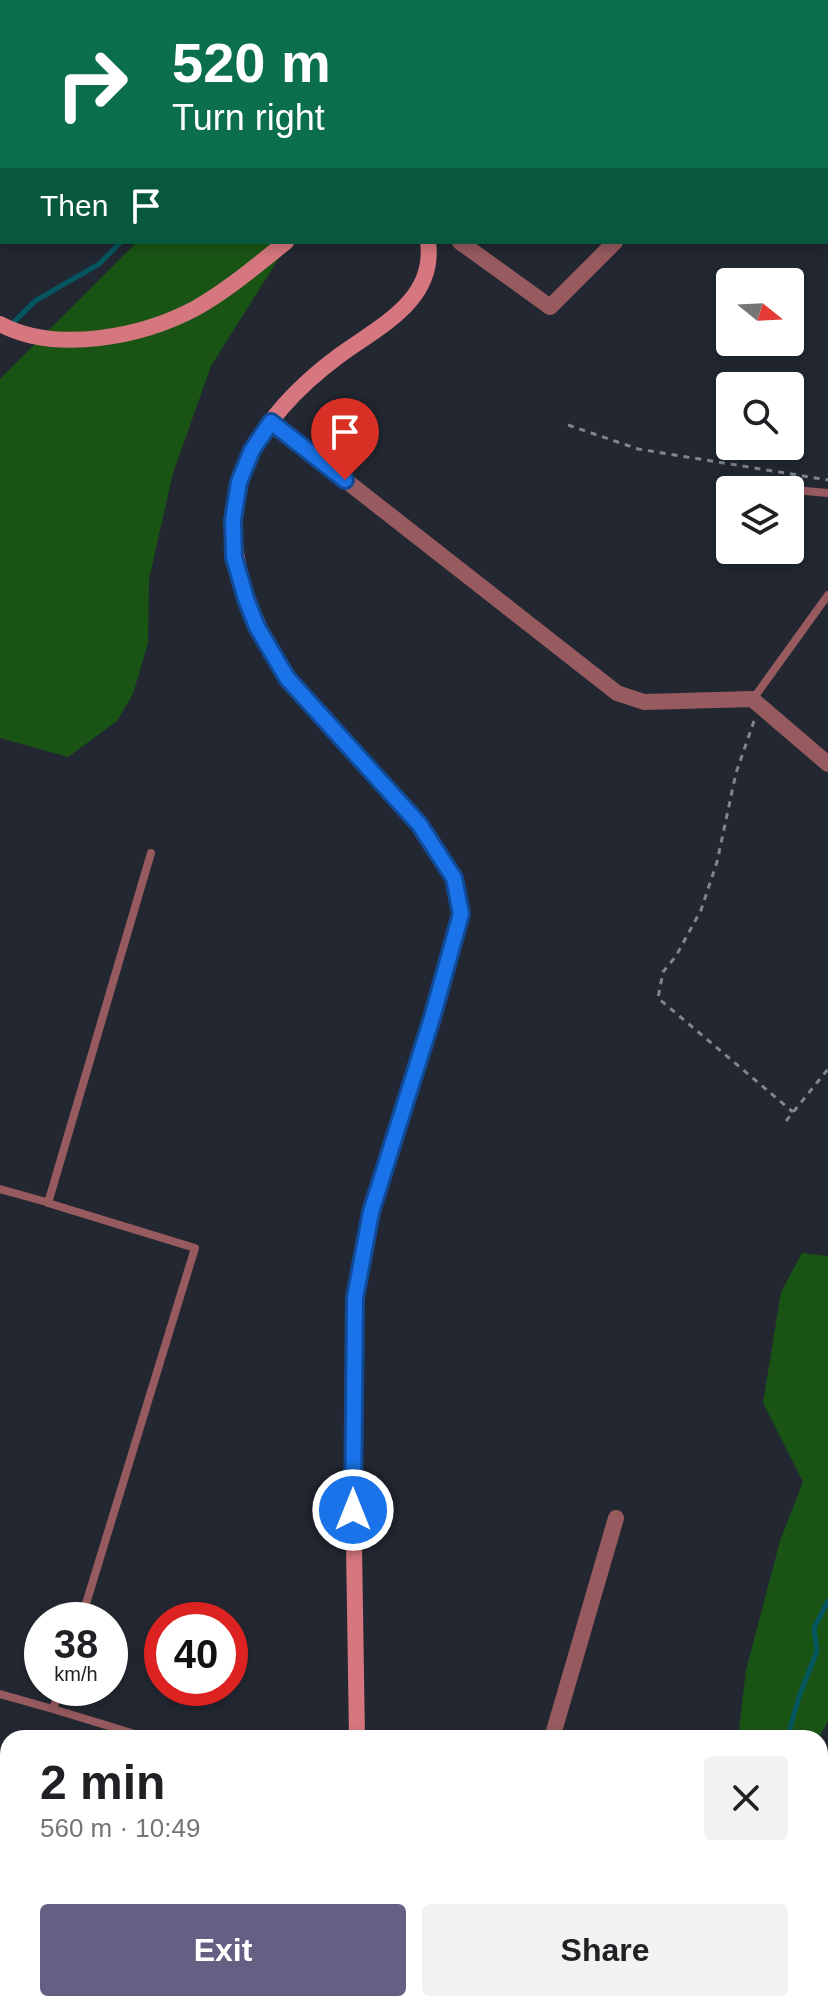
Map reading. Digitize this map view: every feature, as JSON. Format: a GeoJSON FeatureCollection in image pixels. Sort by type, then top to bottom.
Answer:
{"type":"FeatureCollection","features":[{"type":"Feature","properties":{"kind":"street"},"geometry":{"type":"LineString","coordinates":[[7,328],[47,340],[81,340],[141,328],[196,308],[283,244]]}},
{"type":"Feature","properties":{"kind":"street"},"geometry":{"type":"LineString","coordinates":[[357,1730],[353,1481],[355,1298],[371,1212],[461,914],[454,878],[419,824],[287,678],[257,627],[234,557],[233,520],[239,482],[252,450],[271,422],[297,392],[337,357],[401,312],[416,295],[426,275],[428,244]]}},
{"type":"Feature","properties":{"kind":"street"},"geometry":{"type":"LineString","coordinates":[[463,244],[550,307],[613,244]]}},
{"type":"Feature","properties":{"kind":"street"},"geometry":{"type":"LineString","coordinates":[[271,422],[617,693],[644,702],[758,704],[828,764]]}},
{"type":"Feature","properties":{"kind":"street"},"geometry":{"type":"LineString","coordinates":[[554,1730],[616,1518]]}},
{"type":"Feature","properties":{"kind":"lane"},"geometry":{"type":"LineString","coordinates":[[804,491],[828,493]]}},
{"type":"Feature","properties":{"kind":"lane"},"geometry":{"type":"LineString","coordinates":[[758,704],[828,595]]}},
{"type":"Feature","properties":{"kind":"lane"},"geometry":{"type":"LineString","coordinates":[[50,1203],[151,853]]}},
{"type":"Feature","properties":{"kind":"lane"},"geometry":{"type":"LineString","coordinates":[[0,1189],[195,1248],[87,1602]]}},
{"type":"Feature","properties":{"kind":"lane"},"geometry":{"type":"LineString","coordinates":[[0,1694],[115,1730]]}},
{"type":"Feature","properties":{"kind":"path"},"geometry":{"type":"LineString","coordinates":[[568,425],[638,449],[828,480]]}},
{"type":"Feature","properties":{"kind":"path"},"geometry":{"type":"LineString","coordinates":[[758,704],[736,773],[717,862],[701,910],[676,956],[663,972],[658,998],[793,1112]]}},
{"type":"Feature","properties":{"kind":"path"},"geometry":{"type":"LineString","coordinates":[[786,1121],[828,1069]]}},
{"type":"Feature","properties":{"kind":"green space"},"geometry":{"type":"Polygon","coordinates":[[[135,244],[288,244],[211,366],[173,473],[149,579],[148,643],[133,694],[117,721],[68,757],[0,738],[0,379],[135,244]]]}},
{"type":"Feature","properties":{"kind":"green space"},"geometry":{"type":"Polygon","coordinates":[[[802,1253],[828,1256],[828,1721],[823,1730],[739,1730],[746,1670],[780,1541],[803,1482],[763,1403],[781,1292],[802,1253]]]}},
{"type":"Feature","properties":{"kind":"waterway"},"geometry":{"type":"LineString","coordinates":[[12,324],[35,301],[99,264],[119,244]]}},
{"type":"Feature","properties":{"kind":"waterway"},"geometry":{"type":"LineString","coordinates":[[789,1730],[817,1651],[814,1628],[828,1601]]}},
{"type":"Feature","properties":{"kind":"route"},"geometry":{"type":"LineString","coordinates":[[345,480],[271,422],[252,450],[239,482],[233,520],[234,557],[257,627],[287,678],[419,824],[454,878],[461,914],[371,1212],[355,1298],[353,1510]]}}]}
